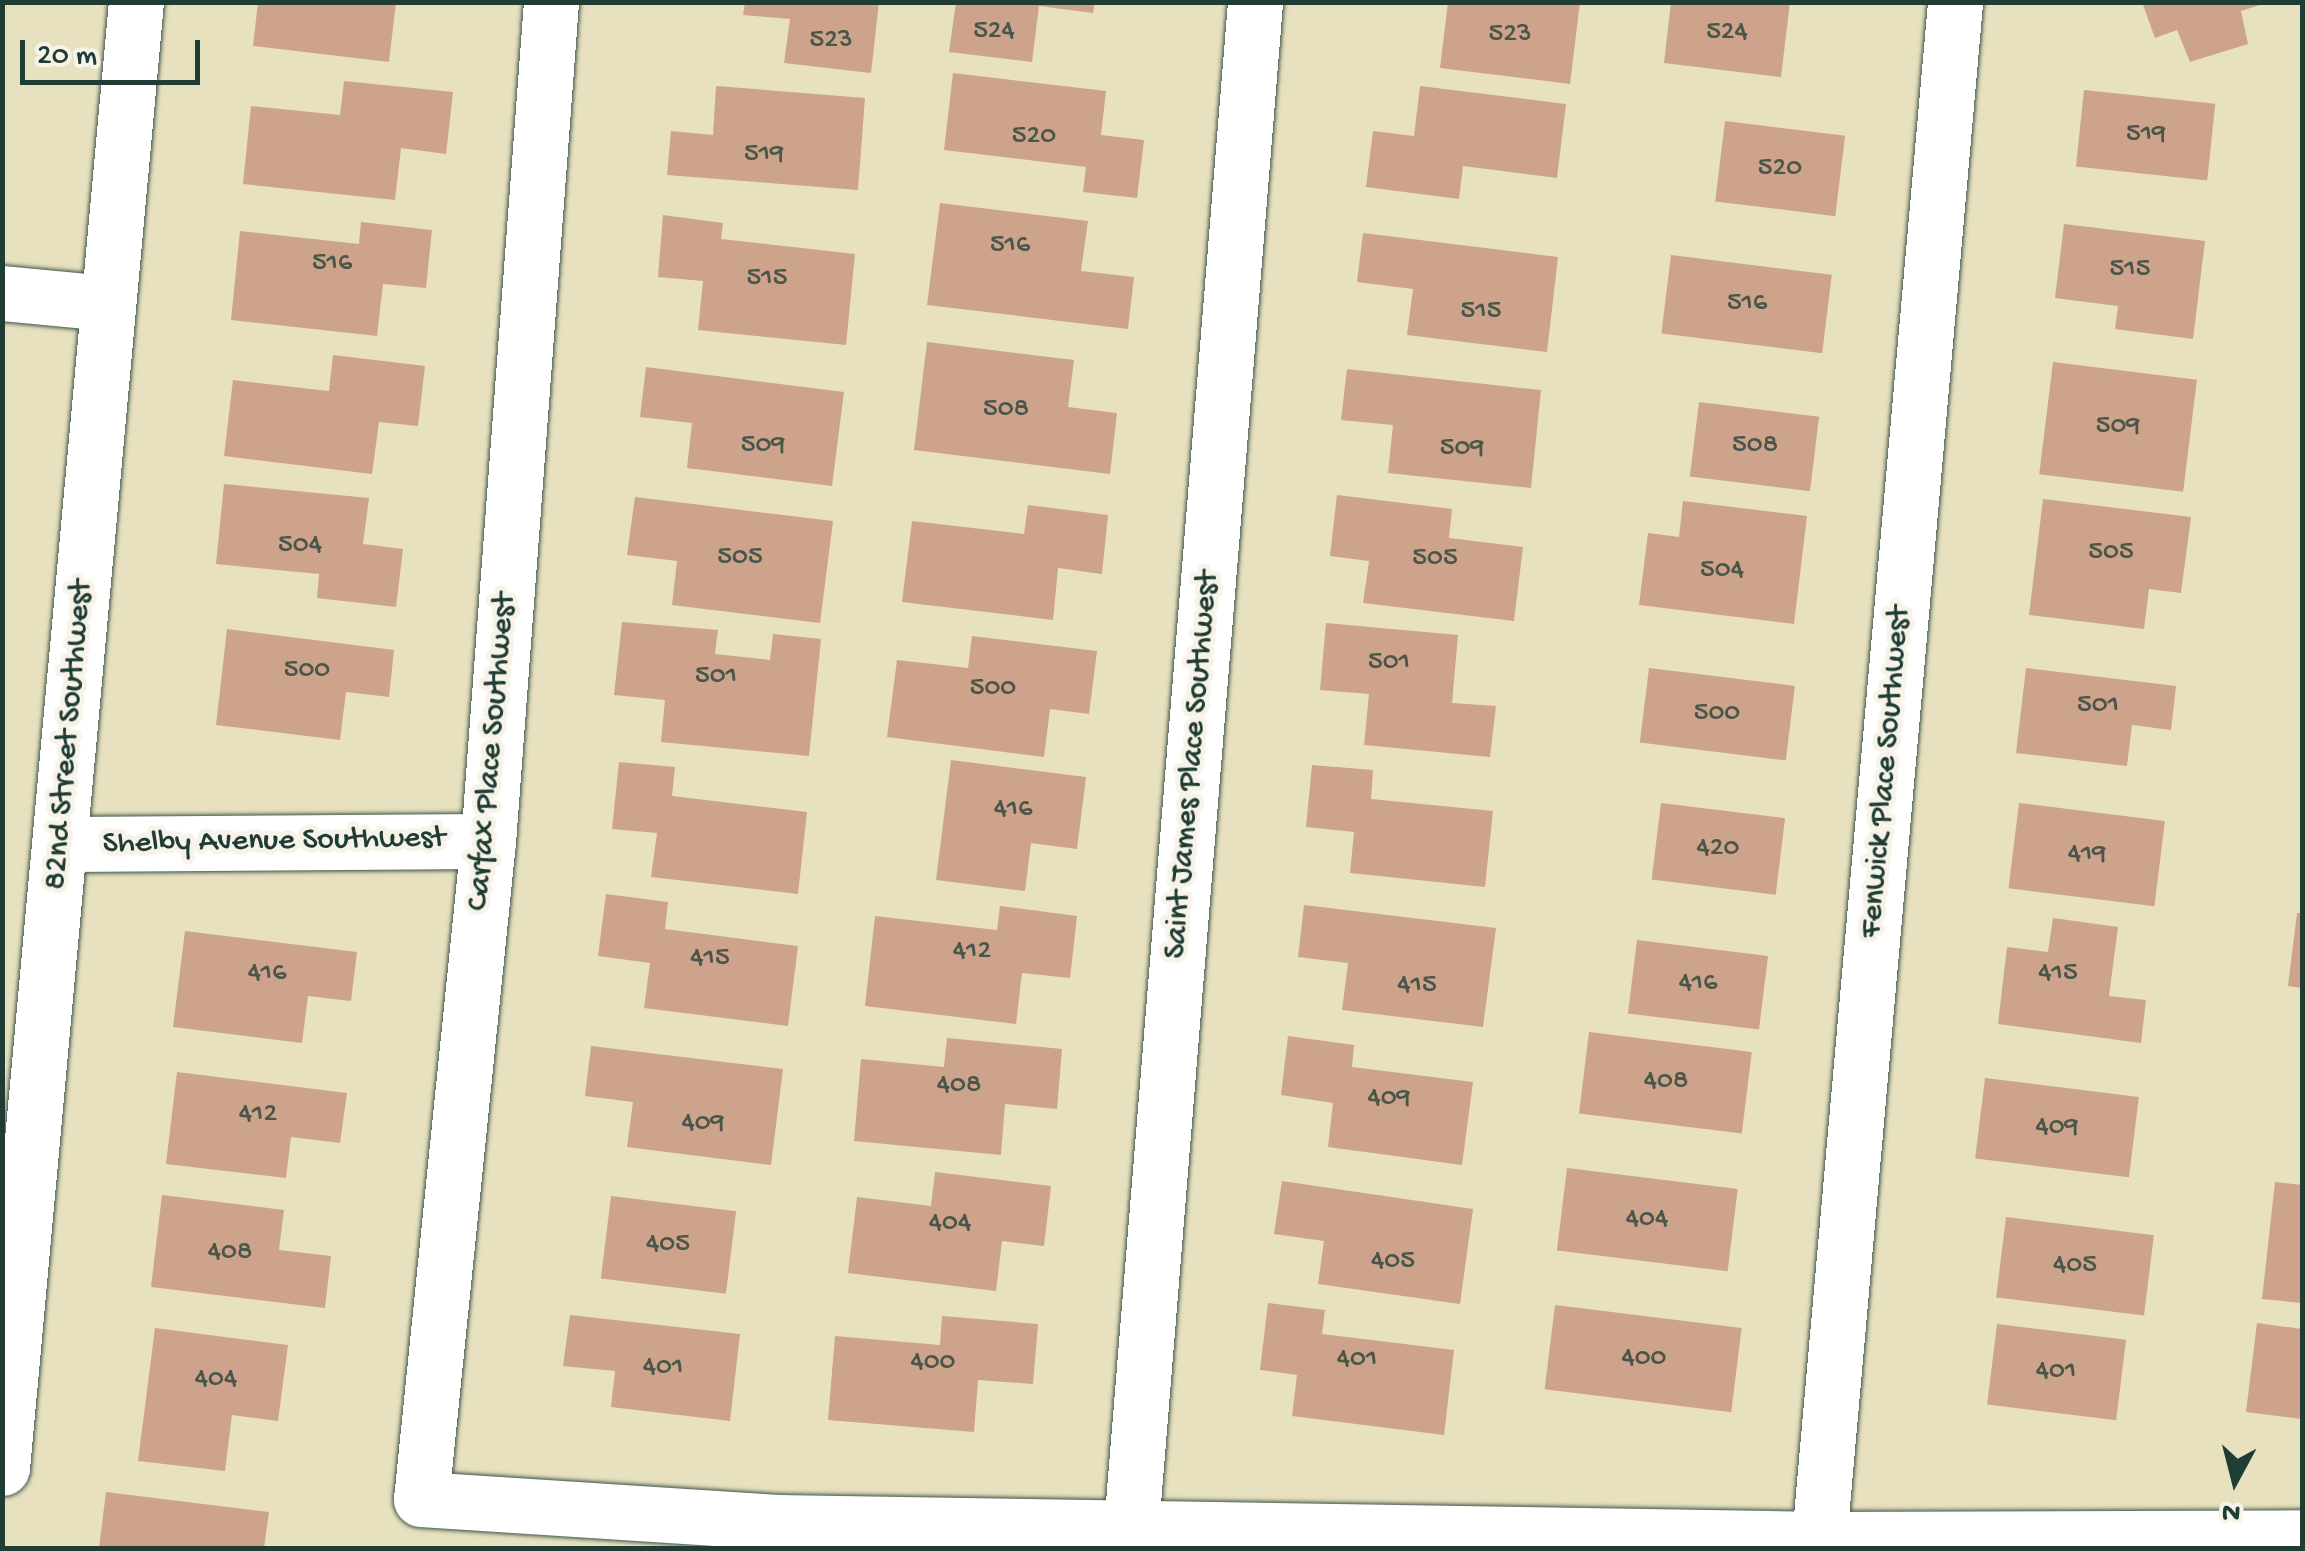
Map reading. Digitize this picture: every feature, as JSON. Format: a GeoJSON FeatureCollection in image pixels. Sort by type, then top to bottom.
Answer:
{"type":"FeatureCollection","features":[{"type":"Feature","properties":{"kind":"street","name":"82nd Street Southwest"},"geometry":{"type":"LineString","coordinates":[[2,1468],[136,2]]}},
{"type":"Feature","properties":{"kind":"street","name":"Carfax Place Southwest"},"geometry":{"type":"LineString","coordinates":[[551,2],[488,840],[421,1499],[777,1522],[1130,1527]]}},
{"type":"Feature","properties":{"kind":"street","name":"Saint James Place Southwest"},"geometry":{"type":"LineString","coordinates":[[1130,1527],[1254,2]]}},
{"type":"Feature","properties":{"kind":"street","name":"Fenwick Place Southwest"},"geometry":{"type":"LineString","coordinates":[[1819,1539],[1955,4]]}},
{"type":"Feature","properties":{"kind":"street"},"geometry":{"type":"LineString","coordinates":[[2,293],[108,303]]}},
{"type":"Feature","properties":{"kind":"street","name":"Shelby Avenue Southwest"},"geometry":{"type":"LineString","coordinates":[[60,844],[488,840]]}},
{"type":"Feature","properties":{"kind":"street"},"geometry":{"type":"LineString","coordinates":[[1130,1527],[1819,1539],[2302,1536]]}},
{"type":"Feature","properties":{"kind":"building"},"geometry":{"type":"Polygon","coordinates":[[[258,2],[396,2],[389,62],[253,46],[258,2]]]}},
{"type":"Feature","properties":{"kind":"building"},"geometry":{"type":"Polygon","coordinates":[[[745,2],[879,2],[871,73],[784,63],[790,19],[743,15],[745,2]]]}},
{"type":"Feature","properties":{"kind":"building"},"geometry":{"type":"Polygon","coordinates":[[[956,2],[1095,2],[1093,13],[1039,6],[1032,62],[949,52],[956,2]]]}},
{"type":"Feature","properties":{"kind":"building"},"geometry":{"type":"Polygon","coordinates":[[[1448,2],[1580,2],[1570,84],[1440,68],[1448,2]]]}},
{"type":"Feature","properties":{"kind":"building"},"geometry":{"type":"Polygon","coordinates":[[[1671,2],[1790,2],[1781,77],[1664,63],[1671,2]]]}},
{"type":"Feature","properties":{"kind":"building"},"geometry":{"type":"Polygon","coordinates":[[[2142,2],[2266,3],[2241,11],[2248,44],[2190,62],[2177,30],[2155,38],[2142,2]]]}},
{"type":"Feature","properties":{"kind":"building"},"geometry":{"type":"Polygon","coordinates":[[[953,73],[1106,91],[1101,135],[1144,140],[1137,198],[1083,192],[1086,167],[944,150],[953,73]]]}},
{"type":"Feature","properties":{"kind":"building"},"geometry":{"type":"Polygon","coordinates":[[[344,81],[453,92],[446,154],[401,148],[395,200],[243,184],[251,106],[340,115],[344,81]]]}},
{"type":"Feature","properties":{"kind":"building"},"geometry":{"type":"Polygon","coordinates":[[[716,86],[865,98],[858,190],[667,175],[671,131],[713,135],[716,86]]]}},
{"type":"Feature","properties":{"kind":"building"},"geometry":{"type":"Polygon","coordinates":[[[1420,86],[1566,104],[1557,178],[1463,166],[1459,199],[1366,187],[1373,131],[1414,136],[1420,86]]]}},
{"type":"Feature","properties":{"kind":"building"},"geometry":{"type":"Polygon","coordinates":[[[2084,90],[2215,104],[2207,180],[2076,167],[2084,90]]]}},
{"type":"Feature","properties":{"kind":"building"},"geometry":{"type":"Polygon","coordinates":[[[1725,121],[1845,136],[1835,216],[1715,201],[1725,121]]]}},
{"type":"Feature","properties":{"kind":"building"},"geometry":{"type":"Polygon","coordinates":[[[940,203],[1088,221],[1081,271],[1134,277],[1128,329],[927,305],[940,203]]]}},
{"type":"Feature","properties":{"kind":"building"},"geometry":{"type":"Polygon","coordinates":[[[663,215],[723,223],[721,239],[855,254],[846,345],[698,330],[703,281],[658,277],[663,215]]]}},
{"type":"Feature","properties":{"kind":"building"},"geometry":{"type":"Polygon","coordinates":[[[361,222],[432,230],[426,288],[383,284],[377,336],[231,320],[240,231],[359,244],[361,222]]]}},
{"type":"Feature","properties":{"kind":"building"},"geometry":{"type":"Polygon","coordinates":[[[2064,224],[2205,241],[2193,339],[2115,329],[2118,306],[2055,298],[2064,224]]]}},
{"type":"Feature","properties":{"kind":"building"},"geometry":{"type":"Polygon","coordinates":[[[1363,233],[1558,257],[1547,352],[1407,335],[1413,289],[1357,282],[1363,233]]]}},
{"type":"Feature","properties":{"kind":"building"},"geometry":{"type":"Polygon","coordinates":[[[1671,255],[1832,275],[1822,353],[1661,333],[1671,255]]]}},
{"type":"Feature","properties":{"kind":"building"},"geometry":{"type":"Polygon","coordinates":[[[927,342],[1074,360],[1068,407],[1117,413],[1110,474],[914,450],[927,342]]]}},
{"type":"Feature","properties":{"kind":"building"},"geometry":{"type":"Polygon","coordinates":[[[333,355],[425,366],[418,426],[379,422],[372,474],[224,456],[233,380],[329,391],[333,355]]]}},
{"type":"Feature","properties":{"kind":"building"},"geometry":{"type":"Polygon","coordinates":[[[2053,362],[2197,380],[2183,492],[2039,474],[2053,362]]]}},
{"type":"Feature","properties":{"kind":"building"},"geometry":{"type":"Polygon","coordinates":[[[646,367],[844,392],[832,486],[687,468],[692,423],[640,417],[646,367]]]}},
{"type":"Feature","properties":{"kind":"building"},"geometry":{"type":"Polygon","coordinates":[[[1347,369],[1541,390],[1531,488],[1388,473],[1393,425],[1341,420],[1347,369]]]}},
{"type":"Feature","properties":{"kind":"building"},"geometry":{"type":"Polygon","coordinates":[[[1699,402],[1819,417],[1810,491],[1690,476],[1699,402]]]}},
{"type":"Feature","properties":{"kind":"building"},"geometry":{"type":"Polygon","coordinates":[[[224,484],[369,498],[363,544],[403,549],[396,607],[317,598],[319,574],[216,564],[224,484]]]}},
{"type":"Feature","properties":{"kind":"building"},"geometry":{"type":"Polygon","coordinates":[[[1337,495],[1452,509],[1449,538],[1523,547],[1514,621],[1363,603],[1369,561],[1330,556],[1337,495]]]}},
{"type":"Feature","properties":{"kind":"building"},"geometry":{"type":"Polygon","coordinates":[[[635,497],[833,521],[820,623],[672,605],[677,561],[627,555],[635,497]]]}},
{"type":"Feature","properties":{"kind":"building"},"geometry":{"type":"Polygon","coordinates":[[[2043,499],[2191,517],[2181,593],[2149,589],[2144,629],[2029,615],[2043,499]]]}},
{"type":"Feature","properties":{"kind":"building"},"geometry":{"type":"Polygon","coordinates":[[[1683,501],[1807,516],[1794,624],[1639,605],[1648,533],[1679,537],[1683,501]]]}},
{"type":"Feature","properties":{"kind":"building"},"geometry":{"type":"Polygon","coordinates":[[[1028,505],[1108,515],[1102,574],[1058,568],[1053,620],[902,602],[912,521],[1024,534],[1028,505]]]}},
{"type":"Feature","properties":{"kind":"building"},"geometry":{"type":"Polygon","coordinates":[[[622,622],[718,630],[715,654],[770,660],[773,634],[821,639],[809,756],[661,742],[665,700],[614,695],[622,622]]]}},
{"type":"Feature","properties":{"kind":"building"},"geometry":{"type":"Polygon","coordinates":[[[1326,623],[1458,635],[1452,703],[1496,706],[1490,757],[1364,745],[1369,694],[1320,690],[1326,623]]]}},
{"type":"Feature","properties":{"kind":"building"},"geometry":{"type":"Polygon","coordinates":[[[227,629],[394,650],[389,697],[346,692],[340,740],[216,725],[227,629]]]}},
{"type":"Feature","properties":{"kind":"building"},"geometry":{"type":"Polygon","coordinates":[[[972,636],[1097,651],[1089,714],[1050,709],[1044,757],[887,737],[897,660],[968,668],[972,636]]]}},
{"type":"Feature","properties":{"kind":"building"},"geometry":{"type":"Polygon","coordinates":[[[1649,668],[1795,686],[1786,760],[1640,742],[1649,668]]]}},
{"type":"Feature","properties":{"kind":"building"},"geometry":{"type":"Polygon","coordinates":[[[2026,668],[2176,686],[2171,730],[2132,725],[2127,766],[2016,753],[2026,668]]]}},
{"type":"Feature","properties":{"kind":"building"},"geometry":{"type":"Polygon","coordinates":[[[951,760],[1086,777],[1077,849],[1031,843],[1025,891],[936,880],[951,760]]]}},
{"type":"Feature","properties":{"kind":"building"},"geometry":{"type":"Polygon","coordinates":[[[619,762],[675,767],[672,796],[807,812],[798,894],[651,877],[657,833],[612,829],[619,762]]]}},
{"type":"Feature","properties":{"kind":"building"},"geometry":{"type":"Polygon","coordinates":[[[1312,765],[1373,770],[1371,799],[1493,811],[1485,887],[1350,873],[1354,832],[1306,827],[1312,765]]]}},
{"type":"Feature","properties":{"kind":"building"},"geometry":{"type":"Polygon","coordinates":[[[1661,803],[1785,818],[1776,895],[1652,879],[1661,803]]]}},
{"type":"Feature","properties":{"kind":"building"},"geometry":{"type":"Polygon","coordinates":[[[2019,803],[2165,821],[2154,906],[2009,888],[2019,803]]]}},
{"type":"Feature","properties":{"kind":"building"},"geometry":{"type":"Polygon","coordinates":[[[606,894],[668,902],[665,929],[798,946],[788,1026],[644,1008],[650,963],[598,956],[606,894]]]}},
{"type":"Feature","properties":{"kind":"building"},"geometry":{"type":"Polygon","coordinates":[[[1304,905],[1496,928],[1483,1027],[1342,1010],[1348,963],[1298,957],[1304,905]]]}},
{"type":"Feature","properties":{"kind":"building"},"geometry":{"type":"Polygon","coordinates":[[[1000,906],[1077,916],[1070,978],[1022,973],[1016,1024],[865,1006],[875,916],[997,930],[1000,906]]]}},
{"type":"Feature","properties":{"kind":"building"},"geometry":{"type":"Polygon","coordinates":[[[2297,913],[2302,913],[2302,988],[2288,986],[2297,913]]]}},
{"type":"Feature","properties":{"kind":"building"},"geometry":{"type":"Polygon","coordinates":[[[2053,918],[2118,927],[2109,996],[2146,1000],[2141,1043],[1998,1024],[2007,947],[2048,952],[2053,918]]]}},
{"type":"Feature","properties":{"kind":"building"},"geometry":{"type":"Polygon","coordinates":[[[185,931],[357,952],[351,1001],[308,996],[302,1043],[173,1027],[185,931]]]}},
{"type":"Feature","properties":{"kind":"building"},"geometry":{"type":"Polygon","coordinates":[[[1637,940],[1768,956],[1759,1030],[1628,1013],[1637,940]]]}},
{"type":"Feature","properties":{"kind":"building"},"geometry":{"type":"Polygon","coordinates":[[[1589,1032],[1752,1052],[1742,1133],[1579,1113],[1589,1032]]]}},
{"type":"Feature","properties":{"kind":"building"},"geometry":{"type":"Polygon","coordinates":[[[1288,1036],[1354,1045],[1352,1067],[1473,1082],[1462,1165],[1328,1147],[1333,1103],[1281,1095],[1288,1036]]]}},
{"type":"Feature","properties":{"kind":"building"},"geometry":{"type":"Polygon","coordinates":[[[947,1038],[1062,1049],[1057,1109],[1005,1104],[1001,1155],[854,1141],[861,1059],[944,1067],[947,1038]]]}},
{"type":"Feature","properties":{"kind":"building"},"geometry":{"type":"Polygon","coordinates":[[[591,1046],[783,1069],[771,1165],[627,1147],[633,1102],[585,1096],[591,1046]]]}},
{"type":"Feature","properties":{"kind":"building"},"geometry":{"type":"Polygon","coordinates":[[[177,1072],[347,1093],[340,1143],[291,1137],[286,1178],[166,1164],[177,1072]]]}},
{"type":"Feature","properties":{"kind":"building"},"geometry":{"type":"Polygon","coordinates":[[[1985,1078],[2139,1097],[2129,1177],[1975,1158],[1985,1078]]]}},
{"type":"Feature","properties":{"kind":"building"},"geometry":{"type":"Polygon","coordinates":[[[1567,1168],[1738,1189],[1728,1271],[1557,1250],[1567,1168]]]}},
{"type":"Feature","properties":{"kind":"building"},"geometry":{"type":"Polygon","coordinates":[[[935,1172],[1051,1186],[1044,1246],[1002,1241],[996,1291],[848,1273],[857,1197],[931,1206],[935,1172]]]}},
{"type":"Feature","properties":{"kind":"building"},"geometry":{"type":"Polygon","coordinates":[[[1282,1181],[1473,1209],[1460,1304],[1318,1284],[1324,1241],[1274,1234],[1282,1181]]]}},
{"type":"Feature","properties":{"kind":"building"},"geometry":{"type":"Polygon","coordinates":[[[2275,1182],[2302,1185],[2302,1303],[2262,1299],[2275,1182]]]}},
{"type":"Feature","properties":{"kind":"building"},"geometry":{"type":"Polygon","coordinates":[[[162,1195],[284,1210],[279,1250],[331,1256],[325,1308],[151,1287],[162,1195]]]}},
{"type":"Feature","properties":{"kind":"building"},"geometry":{"type":"Polygon","coordinates":[[[611,1196],[736,1211],[726,1294],[601,1278],[611,1196]]]}},
{"type":"Feature","properties":{"kind":"building"},"geometry":{"type":"Polygon","coordinates":[[[2006,1217],[2154,1235],[2144,1316],[1996,1297],[2006,1217]]]}},
{"type":"Feature","properties":{"kind":"building"},"geometry":{"type":"Polygon","coordinates":[[[1268,1303],[1325,1310],[1322,1334],[1454,1350],[1444,1435],[1292,1416],[1297,1375],[1260,1370],[1268,1303]]]}},
{"type":"Feature","properties":{"kind":"building"},"geometry":{"type":"Polygon","coordinates":[[[1555,1305],[1742,1328],[1731,1412],[1545,1389],[1555,1305]]]}},
{"type":"Feature","properties":{"kind":"building"},"geometry":{"type":"Polygon","coordinates":[[[570,1315],[740,1334],[730,1421],[611,1407],[615,1371],[563,1366],[570,1315]]]}},
{"type":"Feature","properties":{"kind":"building"},"geometry":{"type":"Polygon","coordinates":[[[942,1316],[1038,1324],[1033,1384],[978,1380],[974,1432],[828,1420],[835,1336],[940,1345],[942,1316]]]}},
{"type":"Feature","properties":{"kind":"building"},"geometry":{"type":"Polygon","coordinates":[[[2257,1323],[2302,1329],[2302,1419],[2246,1412],[2257,1323]]]}},
{"type":"Feature","properties":{"kind":"building"},"geometry":{"type":"Polygon","coordinates":[[[1997,1324],[2126,1340],[2116,1420],[1987,1404],[1997,1324]]]}},
{"type":"Feature","properties":{"kind":"building"},"geometry":{"type":"Polygon","coordinates":[[[155,1328],[288,1345],[278,1421],[232,1415],[225,1471],[138,1461],[155,1328]]]}},
{"type":"Feature","properties":{"kind":"building"},"geometry":{"type":"Polygon","coordinates":[[[106,1492],[269,1512],[264,1548],[99,1548],[106,1492]]]}}]}
